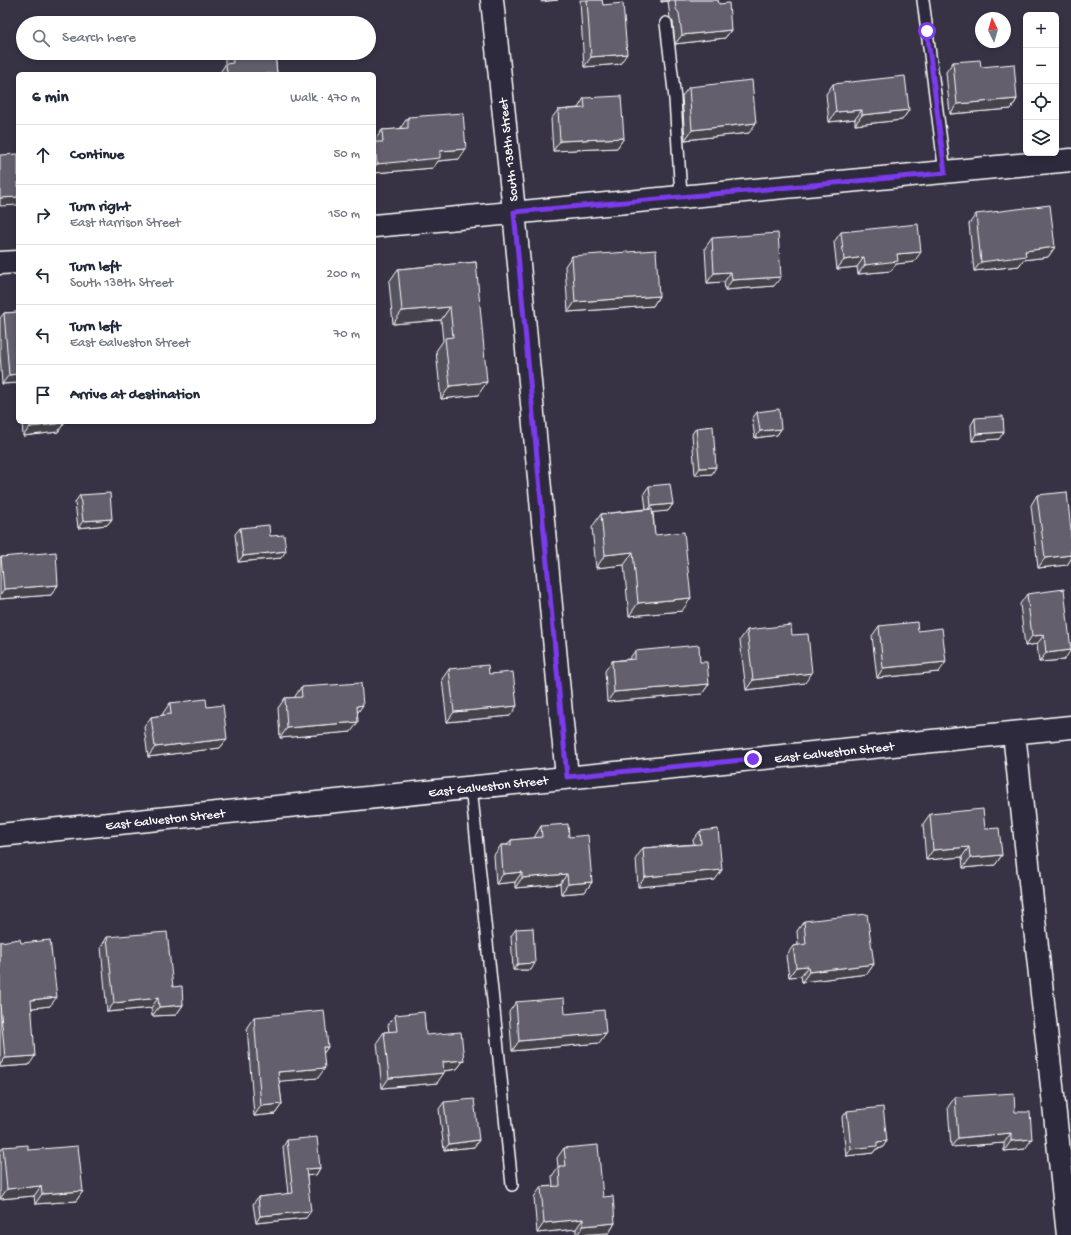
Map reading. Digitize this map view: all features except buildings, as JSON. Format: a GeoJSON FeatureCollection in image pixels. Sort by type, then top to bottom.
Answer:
{"type":"FeatureCollection","features":[{"type":"Feature","properties":{"kind":"street","name":"South 138th Street"},"geometry":{"type":"LineString","coordinates":[[492,0],[514,212],[567,777]]}},
{"type":"Feature","properties":{"kind":"street"},"geometry":{"type":"LineString","coordinates":[[376,226],[1071,160]]}},
{"type":"Feature","properties":{"kind":"street"},"geometry":{"type":"LineString","coordinates":[[0,263],[16,262]]}},
{"type":"Feature","properties":{"kind":"street","name":"East Galveston Street"},"geometry":{"type":"LineString","coordinates":[[0,835],[1071,727]]}},
{"type":"Feature","properties":{"kind":"street"},"geometry":{"type":"LineString","coordinates":[[1014,733],[1068,1235]]}},
{"type":"Feature","properties":{"kind":"lane"},"geometry":{"type":"LineString","coordinates":[[923,0],[945,173]]}},
{"type":"Feature","properties":{"kind":"lane"},"geometry":{"type":"LineString","coordinates":[[666,23],[675,99],[682,196]]}},
{"type":"Feature","properties":{"kind":"lane"},"geometry":{"type":"LineString","coordinates":[[471,787],[512,1185]]}},
{"type":"Feature","properties":{"kind":"route"},"geometry":{"type":"LineString","coordinates":[[753,759],[567,777],[514,212],[945,173],[927,31]]}}]}
